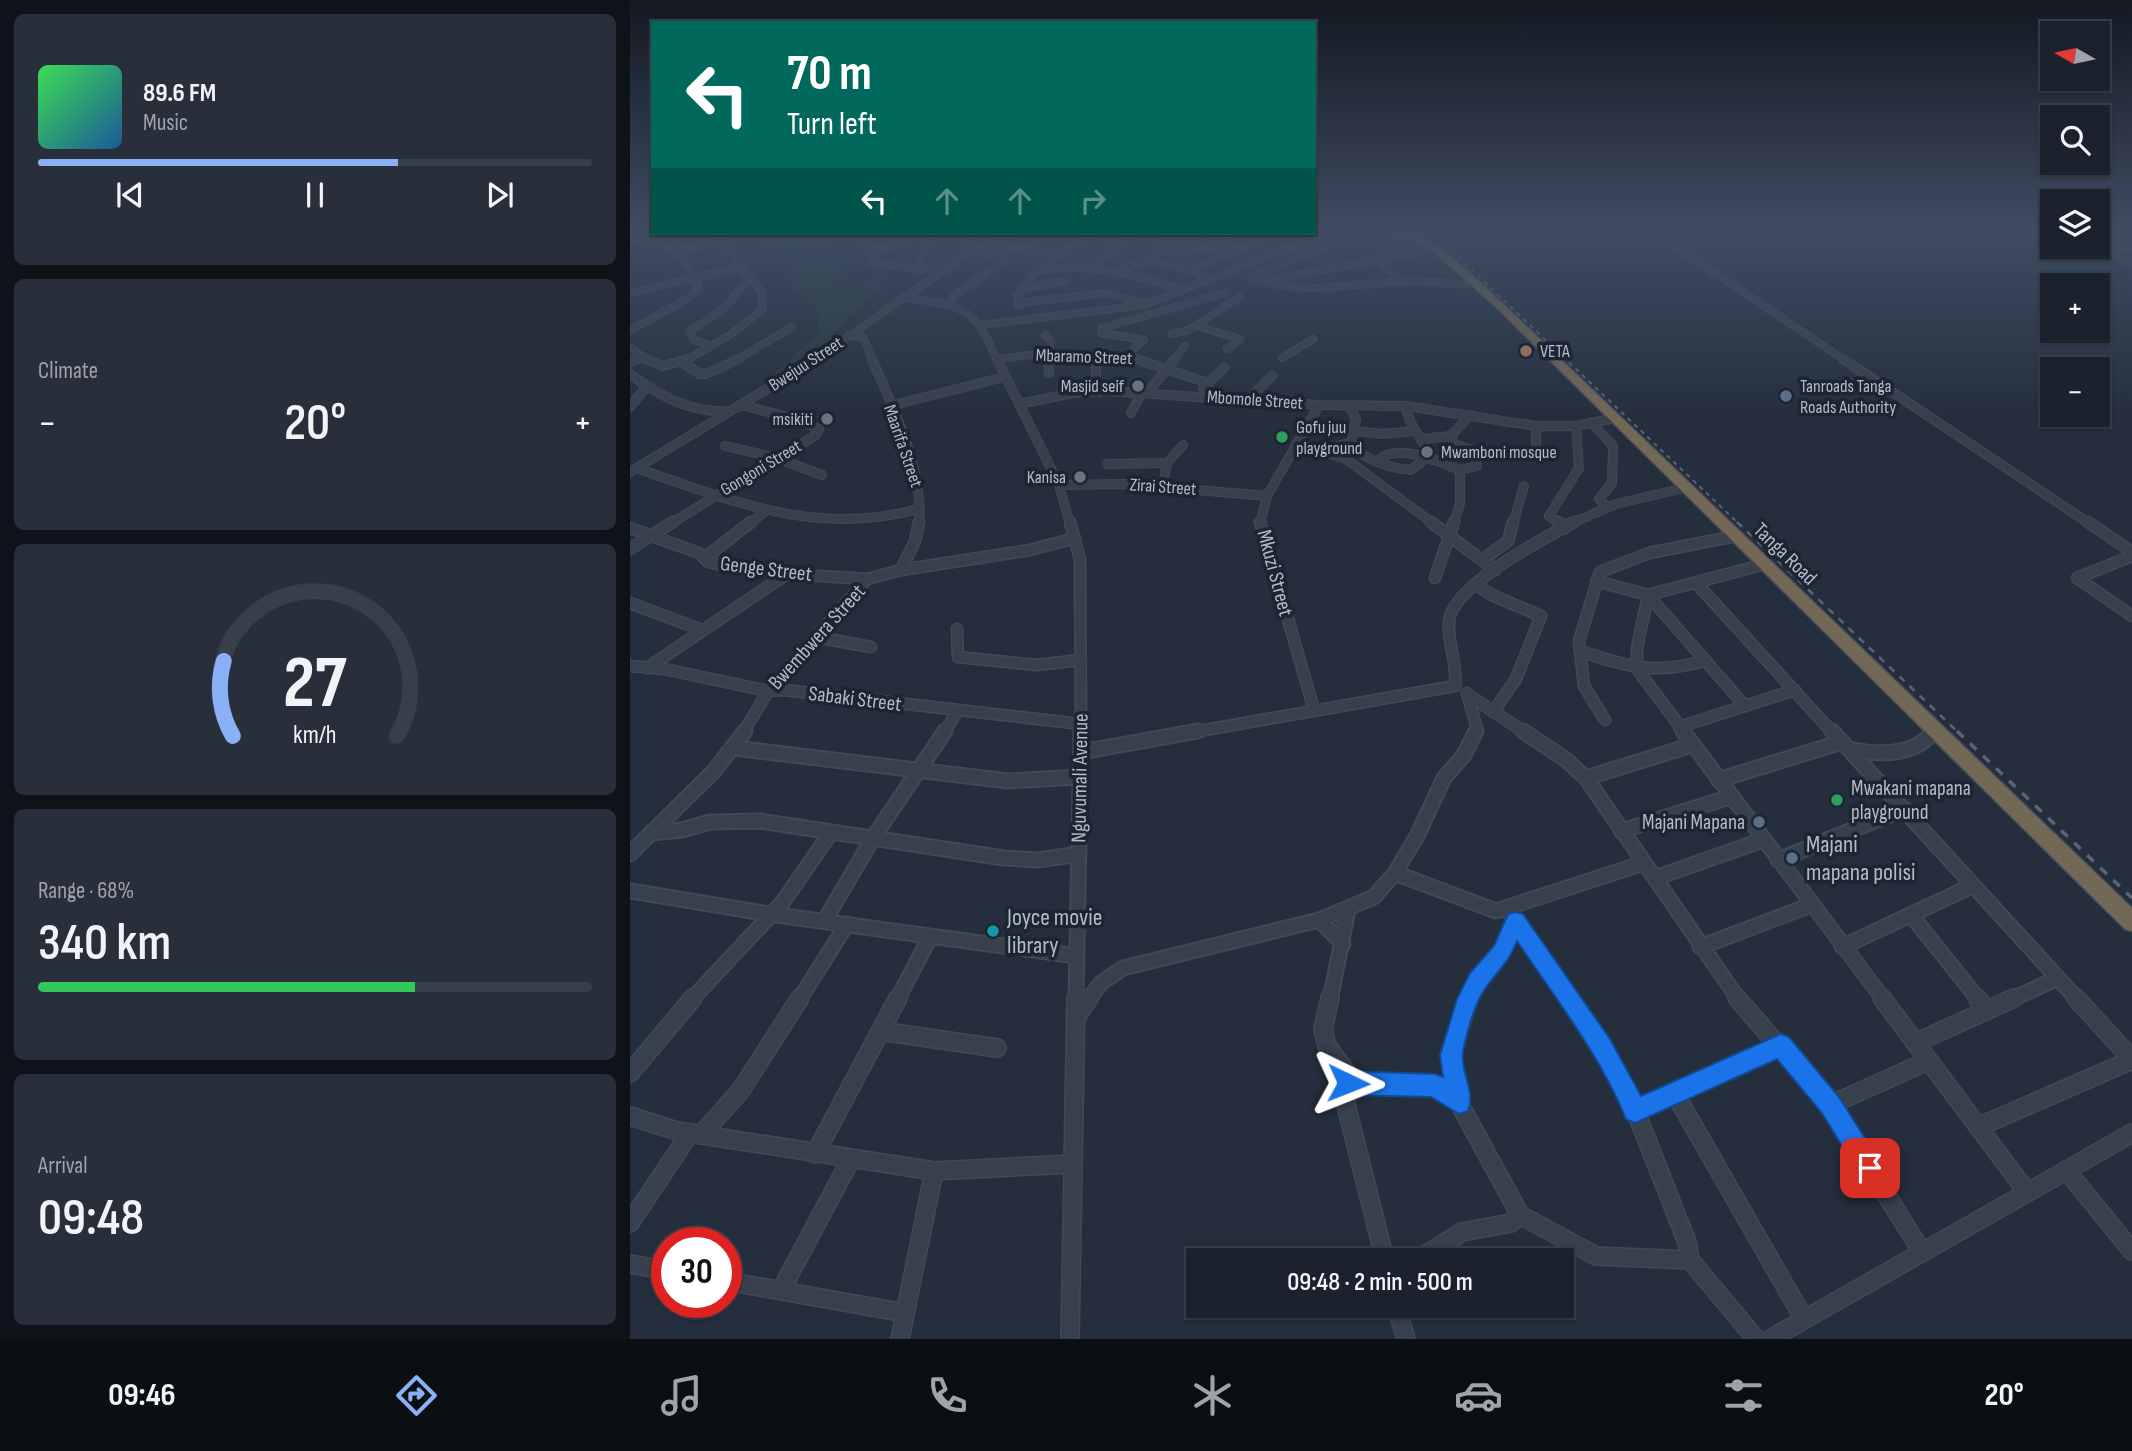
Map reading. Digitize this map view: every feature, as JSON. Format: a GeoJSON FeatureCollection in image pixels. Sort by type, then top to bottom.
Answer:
{"type":"FeatureCollection","features":[{"type":"Feature","properties":{"kind":"highway","name":"Tanga Road"},"geometry":{"type":"LineString","coordinates":[[1480,294],[1615,418],[2132,922]]}},
{"type":"Feature","properties":{"kind":"street"},"geometry":{"type":"LineString","coordinates":[[630,330],[692,294]]}},
{"type":"Feature","properties":{"kind":"street"},"geometry":{"type":"LineString","coordinates":[[712,346],[694,340],[689,332],[725,308],[736,294]]}},
{"type":"Feature","properties":{"kind":"street"},"geometry":{"type":"LineString","coordinates":[[630,347],[660,366],[680,361],[741,329],[763,309],[761,294]]}},
{"type":"Feature","properties":{"kind":"street","name":"Bwejuu Street"},"geometry":{"type":"LineString","coordinates":[[633,470],[791,376],[907,294]]}},
{"type":"Feature","properties":{"kind":"street"},"geometry":{"type":"LineString","coordinates":[[950,304],[955,294]]}},
{"type":"Feature","properties":{"kind":"street"},"geometry":{"type":"LineString","coordinates":[[1017,294],[1026,319]]}},
{"type":"Feature","properties":{"kind":"street"},"geometry":{"type":"LineString","coordinates":[[1018,303],[1093,294]]}},
{"type":"Feature","properties":{"kind":"street"},"geometry":{"type":"LineString","coordinates":[[1111,294],[1145,304]]}},
{"type":"Feature","properties":{"kind":"street"},"geometry":{"type":"LineString","coordinates":[[980,325],[1107,311],[1145,304],[1172,294]]}},
{"type":"Feature","properties":{"kind":"street"},"geometry":{"type":"LineString","coordinates":[[1102,328],[1220,294]]}},
{"type":"Feature","properties":{"kind":"street"},"geometry":{"type":"LineString","coordinates":[[1746,294],[2132,554]]}},
{"type":"Feature","properties":{"kind":"street","name":"Nguvumali Avenue"},"geometry":{"type":"LineString","coordinates":[[903,297],[950,304],[964,309],[980,325],[1059,485],[1080,559],[1081,752],[1069,1339]]}},
{"type":"Feature","properties":{"kind":"street"},"geometry":{"type":"LineString","coordinates":[[1172,334],[1188,333],[1219,307],[1239,297]]}},
{"type":"Feature","properties":{"kind":"street"},"geometry":{"type":"LineString","coordinates":[[1107,311],[1101,333],[1144,340],[1126,356]]}},
{"type":"Feature","properties":{"kind":"street"},"geometry":{"type":"LineString","coordinates":[[680,361],[700,374],[706,374],[743,357],[792,327]]}},
{"type":"Feature","properties":{"kind":"street"},"geometry":{"type":"LineString","coordinates":[[1197,327],[1240,339],[1227,349]]}},
{"type":"Feature","properties":{"kind":"street"},"geometry":{"type":"LineString","coordinates":[[1045,335],[1051,341],[1048,354],[1049,373]]}},
{"type":"Feature","properties":{"kind":"street","name":"Maarifa Street"},"geometry":{"type":"LineString","coordinates":[[848,336],[863,337],[890,406],[920,496],[919,530],[901,570]]}},
{"type":"Feature","properties":{"kind":"street"},"geometry":{"type":"LineString","coordinates":[[1282,358],[1312,339]]}},
{"type":"Feature","properties":{"kind":"street"},"geometry":{"type":"LineString","coordinates":[[1130,413],[1185,346]]}},
{"type":"Feature","properties":{"kind":"street","name":"Mbaramo Street"},"geometry":{"type":"LineString","coordinates":[[998,359],[1048,354],[1126,356],[1208,383]]}},
{"type":"Feature","properties":{"kind":"street"},"geometry":{"type":"LineString","coordinates":[[1093,391],[1096,376],[1095,355]]}},
{"type":"Feature","properties":{"kind":"street"},"geometry":{"type":"LineString","coordinates":[[630,362],[644,357]]}},
{"type":"Feature","properties":{"kind":"street"},"geometry":{"type":"LineString","coordinates":[[1197,395],[1224,368]]}},
{"type":"Feature","properties":{"kind":"street"},"geometry":{"type":"LineString","coordinates":[[630,374],[678,403],[717,412],[731,410]]}},
{"type":"Feature","properties":{"kind":"street"},"geometry":{"type":"LineString","coordinates":[[1247,400],[1272,376]]}},
{"type":"Feature","properties":{"kind":"street"},"geometry":{"type":"LineString","coordinates":[[890,406],[1004,377]]}},
{"type":"Feature","properties":{"kind":"street"},"geometry":{"type":"LineString","coordinates":[[630,407],[647,386]]}},
{"type":"Feature","properties":{"kind":"street","name":"Mbomole Street"},"geometry":{"type":"LineString","coordinates":[[1020,404],[1093,391],[1145,392],[1319,405],[1406,406],[1536,426],[1576,426],[1615,418]]}},
{"type":"Feature","properties":{"kind":"street","name":"Gongoni Street"},"geometry":{"type":"LineString","coordinates":[[630,549],[816,435],[820,429],[796,419],[741,405]]}},
{"type":"Feature","properties":{"kind":"street","name":"Mkuzi Street"},"geometry":{"type":"LineString","coordinates":[[1314,710],[1260,524],[1267,496],[1319,405]]}},
{"type":"Feature","properties":{"kind":"street"},"geometry":{"type":"LineString","coordinates":[[1348,405],[1356,419],[1355,431],[1349,445]]}},
{"type":"Feature","properties":{"kind":"street"},"geometry":{"type":"LineString","coordinates":[[1406,406],[1407,419],[1422,439],[1429,460]]}},
{"type":"Feature","properties":{"kind":"street"},"geometry":{"type":"LineString","coordinates":[[1422,439],[1451,436],[1471,415]]}},
{"type":"Feature","properties":{"kind":"street"},"geometry":{"type":"LineString","coordinates":[[1592,423],[1613,446],[1612,483],[1599,499],[1607,507]]}},
{"type":"Feature","properties":{"kind":"street"},"geometry":{"type":"LineString","coordinates":[[1536,426],[1536,454]]}},
{"type":"Feature","properties":{"kind":"street"},"geometry":{"type":"LineString","coordinates":[[1564,528],[1549,516],[1579,467],[1576,426]]}},
{"type":"Feature","properties":{"kind":"street"},"geometry":{"type":"LineString","coordinates":[[1355,431],[1383,434],[1415,431]]}},
{"type":"Feature","properties":{"kind":"street"},"geometry":{"type":"LineString","coordinates":[[1451,436],[1454,444],[1474,451],[1502,452]]}},
{"type":"Feature","properties":{"kind":"street"},"geometry":{"type":"LineString","coordinates":[[1299,443],[1320,447],[1346,459],[1495,570]]}},
{"type":"Feature","properties":{"kind":"street"},"geometry":{"type":"LineString","coordinates":[[1163,486],[1167,463],[1183,445]]}},
{"type":"Feature","properties":{"kind":"street"},"geometry":{"type":"LineString","coordinates":[[1320,447],[1349,445],[1362,456],[1411,470],[1429,460]]}},
{"type":"Feature","properties":{"kind":"street"},"geometry":{"type":"LineString","coordinates":[[725,446],[778,458],[822,475]]}},
{"type":"Feature","properties":{"kind":"street"},"geometry":{"type":"LineString","coordinates":[[1377,461],[1389,453],[1429,460],[1460,470],[1477,466],[1474,451]]}},
{"type":"Feature","properties":{"kind":"street"},"geometry":{"type":"LineString","coordinates":[[1107,464],[1167,463]]}},
{"type":"Feature","properties":{"kind":"street"},"geometry":{"type":"LineString","coordinates":[[633,470],[767,510],[834,520],[888,519],[919,509]]}},
{"type":"Feature","properties":{"kind":"street"},"geometry":{"type":"LineString","coordinates":[[1435,578],[1460,504],[1460,470]]}},
{"type":"Feature","properties":{"kind":"street","name":"Zirai Street"},"geometry":{"type":"LineString","coordinates":[[1059,485],[1081,483],[1163,486],[1267,496]]}},
{"type":"Feature","properties":{"kind":"street"},"geometry":{"type":"LineString","coordinates":[[1482,560],[1508,541],[1524,486]]}},
{"type":"Feature","properties":{"kind":"street"},"geometry":{"type":"LineString","coordinates":[[1074,1020],[1089,995],[1107,975],[1123,968],[1319,920],[1374,897],[1395,873],[1444,778],[1464,755],[1477,729],[1461,690],[1451,648],[1451,611],[1495,570],[1564,528],[1607,507],[1684,488]]}},
{"type":"Feature","properties":{"kind":"street"},"geometry":{"type":"LineString","coordinates":[[706,557],[767,510]]}},
{"type":"Feature","properties":{"kind":"street","name":"Genge Street"},"geometry":{"type":"LineString","coordinates":[[630,528],[706,557],[708,562],[717,564],[787,574],[867,579]]}},
{"type":"Feature","properties":{"kind":"street"},"geometry":{"type":"LineString","coordinates":[[1605,720],[1584,686],[1579,641],[1600,572],[1612,565],[1736,536]]}},
{"type":"Feature","properties":{"kind":"street","name":"Bwembwera Street"},"geometry":{"type":"LineString","coordinates":[[630,854],[734,748],[768,691],[867,579],[901,570],[1030,550],[1075,538]]}},
{"type":"Feature","properties":{"kind":"street"},"geometry":{"type":"LineString","coordinates":[[2132,554],[2077,578],[2132,616]]}},
{"type":"Feature","properties":{"kind":"street"},"geometry":{"type":"LineString","coordinates":[[1596,581],[1648,595],[1765,564]]}},
{"type":"Feature","properties":{"kind":"street"},"geometry":{"type":"LineString","coordinates":[[647,668],[787,574]]}},
{"type":"Feature","properties":{"kind":"street"},"geometry":{"type":"LineString","coordinates":[[1477,584],[1483,593],[1507,599],[1541,616],[1518,674],[1504,700],[1493,712]]}},
{"type":"Feature","properties":{"kind":"street"},"geometry":{"type":"LineString","coordinates":[[1697,584],[2132,1059],[1978,1127]]}},
{"type":"Feature","properties":{"kind":"street"},"geometry":{"type":"LineString","coordinates":[[1648,595],[1745,706]]}},
{"type":"Feature","properties":{"kind":"street"},"geometry":{"type":"LineString","coordinates":[[1648,595],[1637,648],[1637,669],[2027,1192]]}},
{"type":"Feature","properties":{"kind":"street"},"geometry":{"type":"LineString","coordinates":[[630,603],[702,630]]}},
{"type":"Feature","properties":{"kind":"street"},"geometry":{"type":"LineString","coordinates":[[957,629],[958,657],[1036,665],[1081,660]]}},
{"type":"Feature","properties":{"kind":"street"},"geometry":{"type":"LineString","coordinates":[[816,637],[871,647]]}},
{"type":"Feature","properties":{"kind":"street"},"geometry":{"type":"LineString","coordinates":[[1580,651],[1637,669],[1670,672],[1704,661]]}},
{"type":"Feature","properties":{"kind":"street","name":"Sabaki Street"},"geometry":{"type":"LineString","coordinates":[[630,666],[768,691],[784,690],[957,712],[1081,724]]}},
{"type":"Feature","properties":{"kind":"street"},"geometry":{"type":"LineString","coordinates":[[1081,752],[1314,710],[1461,690],[1565,759],[1586,778],[1734,995],[1781,1045],[1830,1105],[1922,1252]]}},
{"type":"Feature","properties":{"kind":"street"},"geometry":{"type":"LineString","coordinates":[[1679,727],[1795,690]]}},
{"type":"Feature","properties":{"kind":"street"},"geometry":{"type":"LineString","coordinates":[[825,920],[873,838],[920,772],[957,712]]}},
{"type":"Feature","properties":{"kind":"street"},"geometry":{"type":"LineString","coordinates":[[1718,780],[1846,745],[1887,753],[1921,744],[1931,738],[1934,730]]}},
{"type":"Feature","properties":{"kind":"street"},"geometry":{"type":"LineString","coordinates":[[1586,778],[1692,745]]}},
{"type":"Feature","properties":{"kind":"street"},"geometry":{"type":"LineString","coordinates":[[734,748],[1008,781],[1080,777]]}},
{"type":"Feature","properties":{"kind":"street"},"geometry":{"type":"LineString","coordinates":[[1621,831],[1731,797]]}},
{"type":"Feature","properties":{"kind":"street"},"geometry":{"type":"LineString","coordinates":[[1778,860],[1904,809]]}},
{"type":"Feature","properties":{"kind":"street"},"geometry":{"type":"LineString","coordinates":[[651,834],[686,830],[710,822],[760,821],[830,834],[1004,858],[1038,860],[1079,854]]}},
{"type":"Feature","properties":{"kind":"street"},"geometry":{"type":"LineString","coordinates":[[630,1073],[689,1002],[782,903],[830,834]]}},
{"type":"Feature","properties":{"kind":"street"},"geometry":{"type":"LineString","coordinates":[[1655,878],[1763,840]]}},
{"type":"Feature","properties":{"kind":"street"},"geometry":{"type":"LineString","coordinates":[[1395,873],[1485,909],[1511,915],[1644,863]]}},
{"type":"Feature","properties":{"kind":"street"},"geometry":{"type":"LineString","coordinates":[[1842,947],[1972,886]]}},
{"type":"Feature","properties":{"kind":"street"},"geometry":{"type":"LineString","coordinates":[[630,891],[769,914],[1076,956]]}},
{"type":"Feature","properties":{"kind":"street"},"geometry":{"type":"LineString","coordinates":[[1700,947],[1811,905]]}},
{"type":"Feature","properties":{"kind":"street"},"geometry":{"type":"LineString","coordinates":[[1348,910],[1323,1029],[1327,1046],[1342,1064],[1348,1083],[1346,1105],[1382,1248]]}},
{"type":"Feature","properties":{"kind":"street"},"geometry":{"type":"LineString","coordinates":[[1511,915],[1502,953],[1478,980],[1468,999],[1451,1055],[1459,1102],[1520,1215],[1597,1256],[1690,1260]]}},
{"type":"Feature","properties":{"kind":"street"},"geometry":{"type":"LineString","coordinates":[[1511,915],[1602,1047],[1628,1091],[1687,1242],[1690,1260],[1756,1339]]}},
{"type":"Feature","properties":{"kind":"street"},"geometry":{"type":"LineString","coordinates":[[1911,915],[1987,1010]]}},
{"type":"Feature","properties":{"kind":"street"},"geometry":{"type":"LineString","coordinates":[[1319,920],[1343,944]]}},
{"type":"Feature","properties":{"kind":"street"},"geometry":{"type":"LineString","coordinates":[[630,1223],[695,1134],[741,1090],[847,924]]}},
{"type":"Feature","properties":{"kind":"street"},"geometry":{"type":"LineString","coordinates":[[815,1154],[930,937]]}},
{"type":"Feature","properties":{"kind":"street"},"geometry":{"type":"LineString","coordinates":[[1915,1042],[2058,978]]}},
{"type":"Feature","properties":{"kind":"street"},"geometry":{"type":"LineString","coordinates":[[880,1031],[997,1048]]}},
{"type":"Feature","properties":{"kind":"street"},"geometry":{"type":"LineString","coordinates":[[1635,1111],[1781,1045]]}},
{"type":"Feature","properties":{"kind":"street"},"geometry":{"type":"LineString","coordinates":[[1830,1105],[1928,1060]]}},
{"type":"Feature","properties":{"kind":"street"},"geometry":{"type":"LineString","coordinates":[[1348,1083],[1435,1085],[1459,1102]]}},
{"type":"Feature","properties":{"kind":"street"},"geometry":{"type":"LineString","coordinates":[[1674,1092],[1804,1319]]}},
{"type":"Feature","properties":{"kind":"street"},"geometry":{"type":"LineString","coordinates":[[630,1116],[695,1134],[934,1171],[1072,1164]]}},
{"type":"Feature","properties":{"kind":"street"},"geometry":{"type":"LineString","coordinates":[[1770,1339],[2132,1133]]}},
{"type":"Feature","properties":{"kind":"street"},"geometry":{"type":"LineString","coordinates":[[781,1290],[851,1159]]}},
{"type":"Feature","properties":{"kind":"street"},"geometry":{"type":"LineString","coordinates":[[2066,1170],[2132,1251]]}},
{"type":"Feature","properties":{"kind":"street"},"geometry":{"type":"LineString","coordinates":[[900,1339],[934,1171]]}},
{"type":"Feature","properties":{"kind":"street"},"geometry":{"type":"LineString","coordinates":[[1436,1248],[1462,1232],[1511,1223],[1520,1215]]}},
{"type":"Feature","properties":{"kind":"street"},"geometry":{"type":"LineString","coordinates":[[630,1264],[651,1267]]}},
{"type":"Feature","properties":{"kind":"street"},"geometry":{"type":"LineString","coordinates":[[742,1284],[905,1313]]}},
{"type":"Feature","properties":{"kind":"street"},"geometry":{"type":"LineString","coordinates":[[1400,1318],[1406,1339]]}},
{"type":"Feature","properties":{"kind":"green space"},"geometry":{"type":"Polygon","coordinates":[[[800,294],[874,294],[865,300],[821,345],[769,379],[818,333],[817,307],[800,294]]]}},
{"type":"Feature","properties":{"kind":"railway"},"geometry":{"type":"LineString","coordinates":[[1498,294],[1739,524]]}},
{"type":"Feature","properties":{"kind":"railway"},"geometry":{"type":"LineString","coordinates":[[1737,522],[1959,733]]}},
{"type":"Feature","properties":{"kind":"railway"},"geometry":{"type":"LineString","coordinates":[[1957,731],[2132,898]]}},
{"type":"Feature","properties":{"kind":"place","name":"VETA"},"geometry":{"type":"Point","coordinates":[1526,351]}},
{"type":"Feature","properties":{"kind":"place","name":"Masjid seif"},"geometry":{"type":"Point","coordinates":[1138,386]}},
{"type":"Feature","properties":{"kind":"place","name":"Tanroads Tanga Roads Authority"},"geometry":{"type":"Point","coordinates":[1786,396]}},
{"type":"Feature","properties":{"kind":"place","name":"msikiti"},"geometry":{"type":"Point","coordinates":[827,419]}},
{"type":"Feature","properties":{"kind":"place","name":"Gofu juu playground"},"geometry":{"type":"Point","coordinates":[1282,437]}},
{"type":"Feature","properties":{"kind":"place","name":"Mwamboni mosque"},"geometry":{"type":"Point","coordinates":[1427,452]}},
{"type":"Feature","properties":{"kind":"place","name":"Kanisa"},"geometry":{"type":"Point","coordinates":[1080,477]}},
{"type":"Feature","properties":{"kind":"place","name":"Mwakani mapana playground"},"geometry":{"type":"Point","coordinates":[1837,800]}},
{"type":"Feature","properties":{"kind":"place","name":"Majani Mapana"},"geometry":{"type":"Point","coordinates":[1759,822]}},
{"type":"Feature","properties":{"kind":"place","name":"Majani mapana polisi"},"geometry":{"type":"Point","coordinates":[1792,858]}},
{"type":"Feature","properties":{"kind":"place","name":"Joyce movie library"},"geometry":{"type":"Point","coordinates":[993,931]}},
{"type":"Feature","properties":{"kind":"route"},"geometry":{"type":"LineString","coordinates":[[1348,1083],[1435,1085],[1459,1102],[1451,1055],[1468,999],[1478,980],[1502,953],[1515,921],[1602,1047],[1628,1091],[1635,1111],[1781,1045],[1830,1105],[1870,1168]]}}]}
